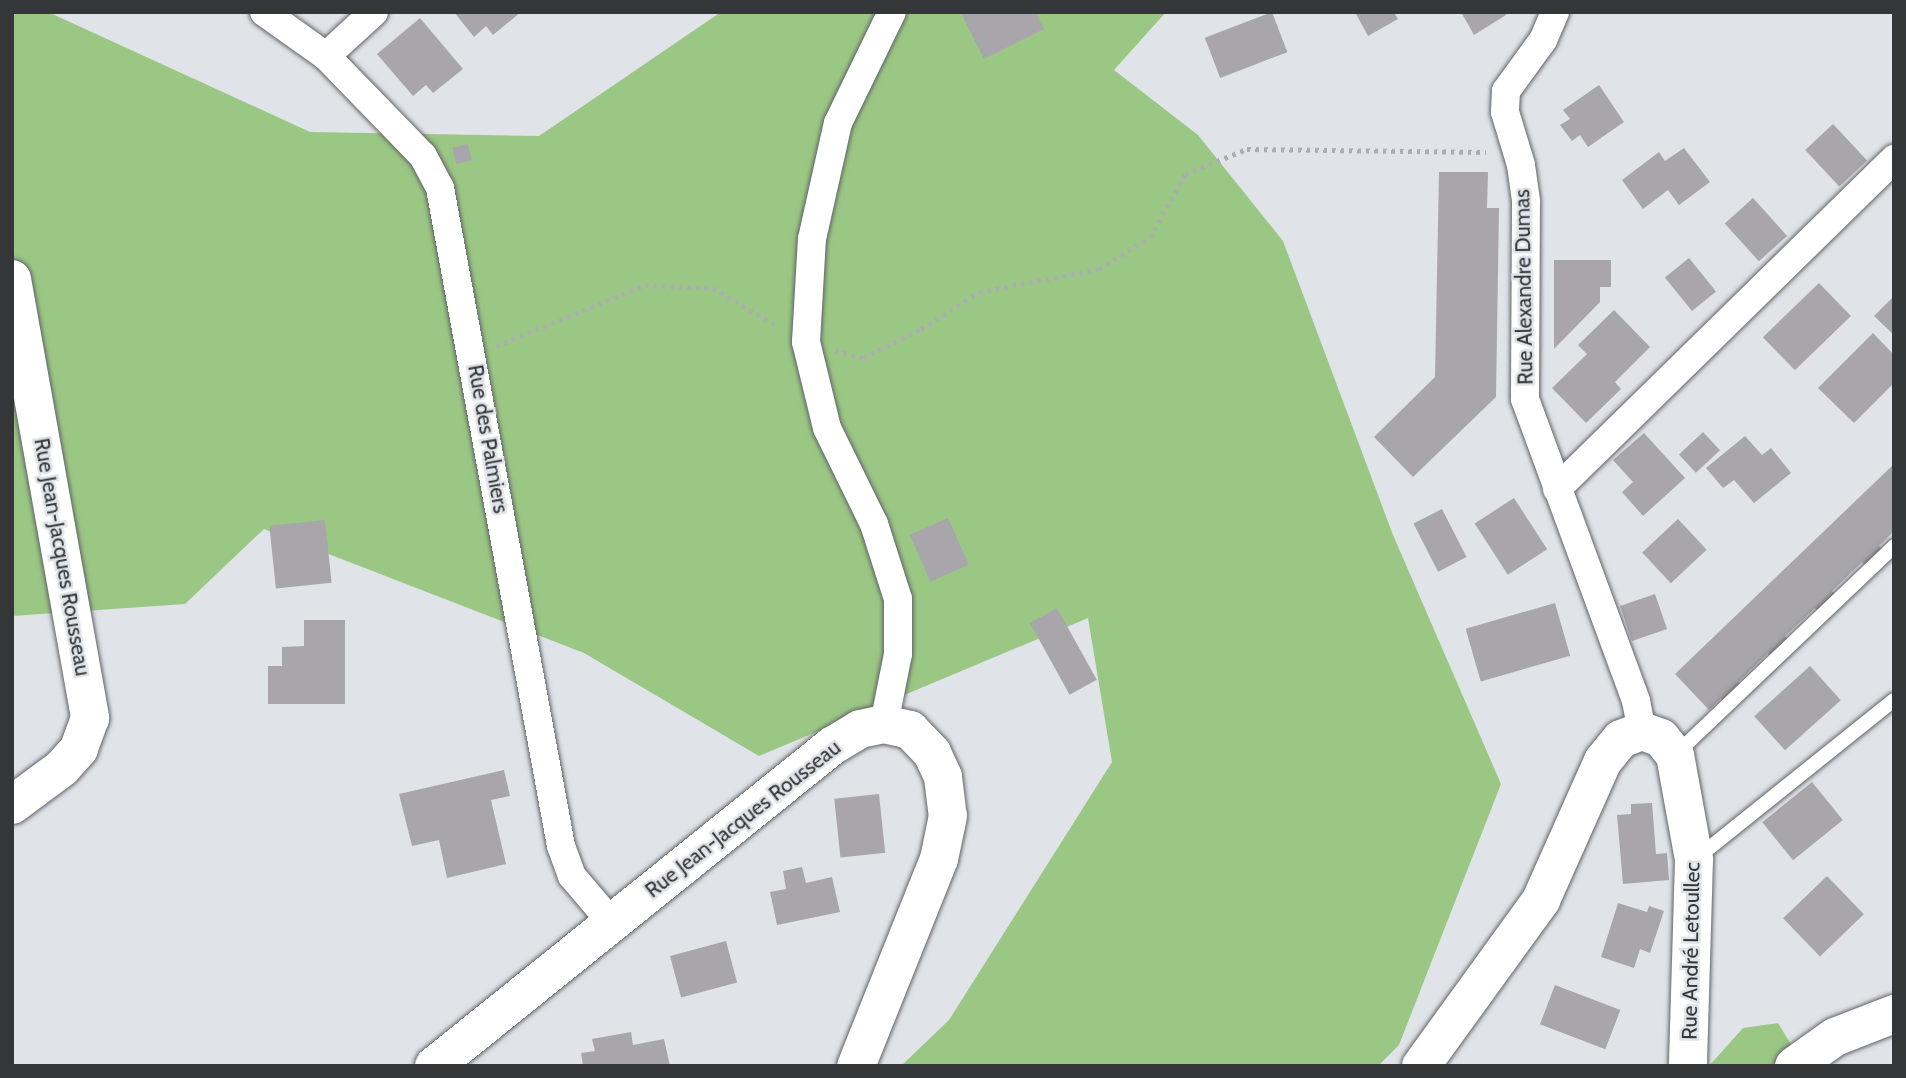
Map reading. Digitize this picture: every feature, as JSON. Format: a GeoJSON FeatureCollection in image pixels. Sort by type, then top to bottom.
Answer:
{"type":"FeatureCollection","features":[{"type":"Feature","properties":{"kind":"main road","name":"Rue Jean-Jacques Rousseau"},"geometry":{"type":"LineString","coordinates":[[12,279],[90,718],[79,749],[12,805]]}},
{"type":"Feature","properties":{"kind":"main road","name":"Rue Jean-Jacques Rousseau"},"geometry":{"type":"LineString","coordinates":[[434,1066],[832,746],[860,729],[884,724]]}},
{"type":"Feature","properties":{"kind":"main road"},"geometry":{"type":"LineString","coordinates":[[856,1066],[939,859],[948,816],[943,777],[932,753],[910,730],[884,724]]}},
{"type":"Feature","properties":{"kind":"main road"},"geometry":{"type":"LineString","coordinates":[[1421,1066],[1541,900],[1603,761],[1621,739],[1642,731],[1661,738],[1675,755]]}},
{"type":"Feature","properties":{"kind":"main road","name":"Rue André Letoullec"},"geometry":{"type":"LineString","coordinates":[[1675,755],[1694,860],[1688,1066]]}},
{"type":"Feature","properties":{"kind":"main road"},"geometry":{"type":"LineString","coordinates":[[1794,1066],[1835,1037],[1894,1014]]}},
{"type":"Feature","properties":{"kind":"street","name":"Rue des Palmiers"},"geometry":{"type":"LineString","coordinates":[[264,12],[326,56],[423,156],[440,188],[561,846],[572,876],[612,923]]}},
{"type":"Feature","properties":{"kind":"street"},"geometry":{"type":"LineString","coordinates":[[326,56],[374,12]]}},
{"type":"Feature","properties":{"kind":"street"},"geometry":{"type":"LineString","coordinates":[[884,724],[898,654],[898,599],[874,524],[827,428],[806,342],[812,239],[838,123],[892,12]]}},
{"type":"Feature","properties":{"kind":"street","name":"Rue Alexandre Dumas"},"geometry":{"type":"LineString","coordinates":[[1555,12],[1543,40],[1506,91],[1505,112],[1514,141],[1525,202],[1525,399],[1636,701],[1642,731]]}},
{"type":"Feature","properties":{"kind":"street"},"geometry":{"type":"LineString","coordinates":[[1557,489],[1894,159]]}},
{"type":"Feature","properties":{"kind":"lane"},"geometry":{"type":"LineString","coordinates":[[1675,755],[1894,546]]}},
{"type":"Feature","properties":{"kind":"lane"},"geometry":{"type":"LineString","coordinates":[[1694,860],[1894,700]]}},
{"type":"Feature","properties":{"kind":"path"},"geometry":{"type":"LineString","coordinates":[[473,356],[645,285],[713,288],[806,342],[863,358],[921,329],[979,292],[1099,269],[1150,237],[1185,174],[1247,149],[1315,147],[1439,154],[1486,152],[1514,141]]}},
{"type":"Feature","properties":{"kind":"green space"},"geometry":{"type":"Polygon","coordinates":[[[12,12],[48,12],[310,132],[539,136],[721,12],[1166,12],[1114,70],[1198,135],[1283,241],[1393,535],[1501,784],[1399,1045],[1378,1066],[901,1066],[949,1020],[1112,762],[1088,618],[759,756],[584,653],[264,529],[185,604],[12,616],[12,12]]]}},
{"type":"Feature","properties":{"kind":"green space"},"geometry":{"type":"Polygon","coordinates":[[[1778,1023],[1804,1066],[1709,1066],[1743,1028],[1778,1023]]]}},
{"type":"Feature","properties":{"kind":"building"},"geometry":{"type":"Polygon","coordinates":[[[454,12],[521,12],[493,35],[486,26],[474,37],[454,12]]]}},
{"type":"Feature","properties":{"kind":"building"},"geometry":{"type":"Polygon","coordinates":[[[967,12],[1035,12],[1044,29],[984,59],[962,15],[967,12]]]}},
{"type":"Feature","properties":{"kind":"building"},"geometry":{"type":"Polygon","coordinates":[[[1272,12],[1287,52],[1220,78],[1205,38],[1272,12]]]}},
{"type":"Feature","properties":{"kind":"building"},"geometry":{"type":"Polygon","coordinates":[[[1355,12],[1394,12],[1398,19],[1368,36],[1355,12]]]}},
{"type":"Feature","properties":{"kind":"building"},"geometry":{"type":"Polygon","coordinates":[[[1461,12],[1504,12],[1506,15],[1474,35],[1461,12]]]}},
{"type":"Feature","properties":{"kind":"building"},"geometry":{"type":"Polygon","coordinates":[[[420,18],[463,69],[433,93],[426,85],[413,96],[377,54],[420,18]]]}},
{"type":"Feature","properties":{"kind":"building"},"geometry":{"type":"Polygon","coordinates":[[[1599,85],[1624,122],[1588,147],[1580,135],[1572,141],[1560,125],[1570,119],[1563,110],[1599,85]]]}},
{"type":"Feature","properties":{"kind":"building"},"geometry":{"type":"Polygon","coordinates":[[[1833,124],[1867,161],[1839,186],[1805,150],[1833,124]]]}},
{"type":"Feature","properties":{"kind":"building"},"geometry":{"type":"Polygon","coordinates":[[[468,144],[472,161],[456,164],[452,148],[468,144]]]}},
{"type":"Feature","properties":{"kind":"building"},"geometry":{"type":"Polygon","coordinates":[[[1684,148],[1710,182],[1679,205],[1668,190],[1643,209],[1622,180],[1659,152],[1665,161],[1684,148]]]}},
{"type":"Feature","properties":{"kind":"building"},"geometry":{"type":"Polygon","coordinates":[[[1439,172],[1488,172],[1487,208],[1499,208],[1496,397],[1413,477],[1374,437],[1435,377],[1439,172]]]}},
{"type":"Feature","properties":{"kind":"building"},"geometry":{"type":"Polygon","coordinates":[[[1753,198],[1787,236],[1759,261],[1725,223],[1753,198]]]}},
{"type":"Feature","properties":{"kind":"building"},"geometry":{"type":"Polygon","coordinates":[[[1689,258],[1716,291],[1692,311],[1665,278],[1689,258]]]}},
{"type":"Feature","properties":{"kind":"building"},"geometry":{"type":"Polygon","coordinates":[[[1554,260],[1611,260],[1611,287],[1600,287],[1600,302],[1554,349],[1554,260]]]}},
{"type":"Feature","properties":{"kind":"building"},"geometry":{"type":"Polygon","coordinates":[[[1819,283],[1851,316],[1795,370],[1763,337],[1819,283]]]}},
{"type":"Feature","properties":{"kind":"building"},"geometry":{"type":"Polygon","coordinates":[[[1894,296],[1894,335],[1874,316],[1894,296]]]}},
{"type":"Feature","properties":{"kind":"building"},"geometry":{"type":"Polygon","coordinates":[[[1614,310],[1650,347],[1615,382],[1621,389],[1586,423],[1552,388],[1587,354],[1578,345],[1614,310]]]}},
{"type":"Feature","properties":{"kind":"building"},"geometry":{"type":"Polygon","coordinates":[[[1873,333],[1894,355],[1894,383],[1854,423],[1818,388],[1873,333]]]}},
{"type":"Feature","properties":{"kind":"building"},"geometry":{"type":"Polygon","coordinates":[[[1703,432],[1720,450],[1696,473],[1679,455],[1703,432]]]}},
{"type":"Feature","properties":{"kind":"building"},"geometry":{"type":"Polygon","coordinates":[[[1644,433],[1685,478],[1643,516],[1622,492],[1633,482],[1613,460],[1644,433]]]}},
{"type":"Feature","properties":{"kind":"building"},"geometry":{"type":"Polygon","coordinates":[[[1745,436],[1762,455],[1771,448],[1791,473],[1754,503],[1734,480],[1723,488],[1706,468],[1745,436]]]}},
{"type":"Feature","properties":{"kind":"building"},"geometry":{"type":"Polygon","coordinates":[[[1894,464],[1894,531],[1879,546],[1883,550],[1866,567],[1862,562],[1832,591],[1837,596],[1819,612],[1815,608],[1785,636],[1790,641],[1773,658],[1768,653],[1738,682],[1743,686],[1725,703],[1721,698],[1709,710],[1675,674],[1894,464]]]}},
{"type":"Feature","properties":{"kind":"building"},"geometry":{"type":"Polygon","coordinates":[[[1514,498],[1547,549],[1508,575],[1475,524],[1514,498]]]}},
{"type":"Feature","properties":{"kind":"building"},"geometry":{"type":"Polygon","coordinates":[[[1442,509],[1467,557],[1438,572],[1413,524],[1442,509]]]}},
{"type":"Feature","properties":{"kind":"building"},"geometry":{"type":"Polygon","coordinates":[[[948,518],[969,565],[930,582],[910,535],[948,518]]]}},
{"type":"Feature","properties":{"kind":"building"},"geometry":{"type":"Polygon","coordinates":[[[1678,519],[1707,550],[1671,583],[1642,552],[1678,519]]]}},
{"type":"Feature","properties":{"kind":"building"},"geometry":{"type":"Polygon","coordinates":[[[325,520],[332,583],[276,589],[269,526],[325,520]]]}},
{"type":"Feature","properties":{"kind":"building"},"geometry":{"type":"Polygon","coordinates":[[[1655,594],[1667,629],[1632,641],[1620,606],[1655,594]]]}},
{"type":"Feature","properties":{"kind":"building"},"geometry":{"type":"Polygon","coordinates":[[[1555,603],[1570,656],[1481,682],[1466,629],[1555,603]]]}},
{"type":"Feature","properties":{"kind":"building"},"geometry":{"type":"Polygon","coordinates":[[[1057,608],[1097,680],[1070,695],[1030,623],[1057,608]]]}},
{"type":"Feature","properties":{"kind":"building"},"geometry":{"type":"Polygon","coordinates":[[[304,620],[345,620],[345,704],[268,704],[268,666],[282,666],[282,647],[304,646],[304,620]]]}},
{"type":"Feature","properties":{"kind":"building"},"geometry":{"type":"Polygon","coordinates":[[[1810,666],[1841,700],[1785,750],[1754,716],[1810,666]]]}},
{"type":"Feature","properties":{"kind":"building"},"geometry":{"type":"Polygon","coordinates":[[[504,770],[510,796],[491,800],[506,864],[447,878],[439,840],[412,846],[399,794],[504,770]]]}},
{"type":"Feature","properties":{"kind":"building"},"geometry":{"type":"Polygon","coordinates":[[[1812,782],[1843,820],[1793,860],[1762,822],[1812,782]]]}},
{"type":"Feature","properties":{"kind":"building"},"geometry":{"type":"Polygon","coordinates":[[[879,794],[885,853],[840,857],[834,799],[879,794]]]}},
{"type":"Feature","properties":{"kind":"building"},"geometry":{"type":"Polygon","coordinates":[[[1652,803],[1656,854],[1667,853],[1669,880],[1623,884],[1617,815],[1631,814],[1631,804],[1652,803]]]}},
{"type":"Feature","properties":{"kind":"building"},"geometry":{"type":"Polygon","coordinates":[[[802,867],[806,883],[832,877],[840,912],[777,925],[770,892],[786,889],[783,871],[802,867]]]}},
{"type":"Feature","properties":{"kind":"building"},"geometry":{"type":"Polygon","coordinates":[[[1827,876],[1864,914],[1820,956],[1783,918],[1827,876]]]}},
{"type":"Feature","properties":{"kind":"building"},"geometry":{"type":"Polygon","coordinates":[[[1618,903],[1647,912],[1649,906],[1664,911],[1650,953],[1640,949],[1634,968],[1601,957],[1618,903]]]}},
{"type":"Feature","properties":{"kind":"building"},"geometry":{"type":"Polygon","coordinates":[[[726,941],[737,983],[681,998],[670,956],[726,941]]]}},
{"type":"Feature","properties":{"kind":"building"},"geometry":{"type":"Polygon","coordinates":[[[1555,985],[1620,1010],[1605,1049],[1540,1024],[1555,985]]]}},
{"type":"Feature","properties":{"kind":"building"},"geometry":{"type":"Polygon","coordinates":[[[631,1032],[633,1045],[664,1039],[670,1066],[583,1066],[581,1053],[595,1051],[592,1039],[631,1032]]]}}]}
